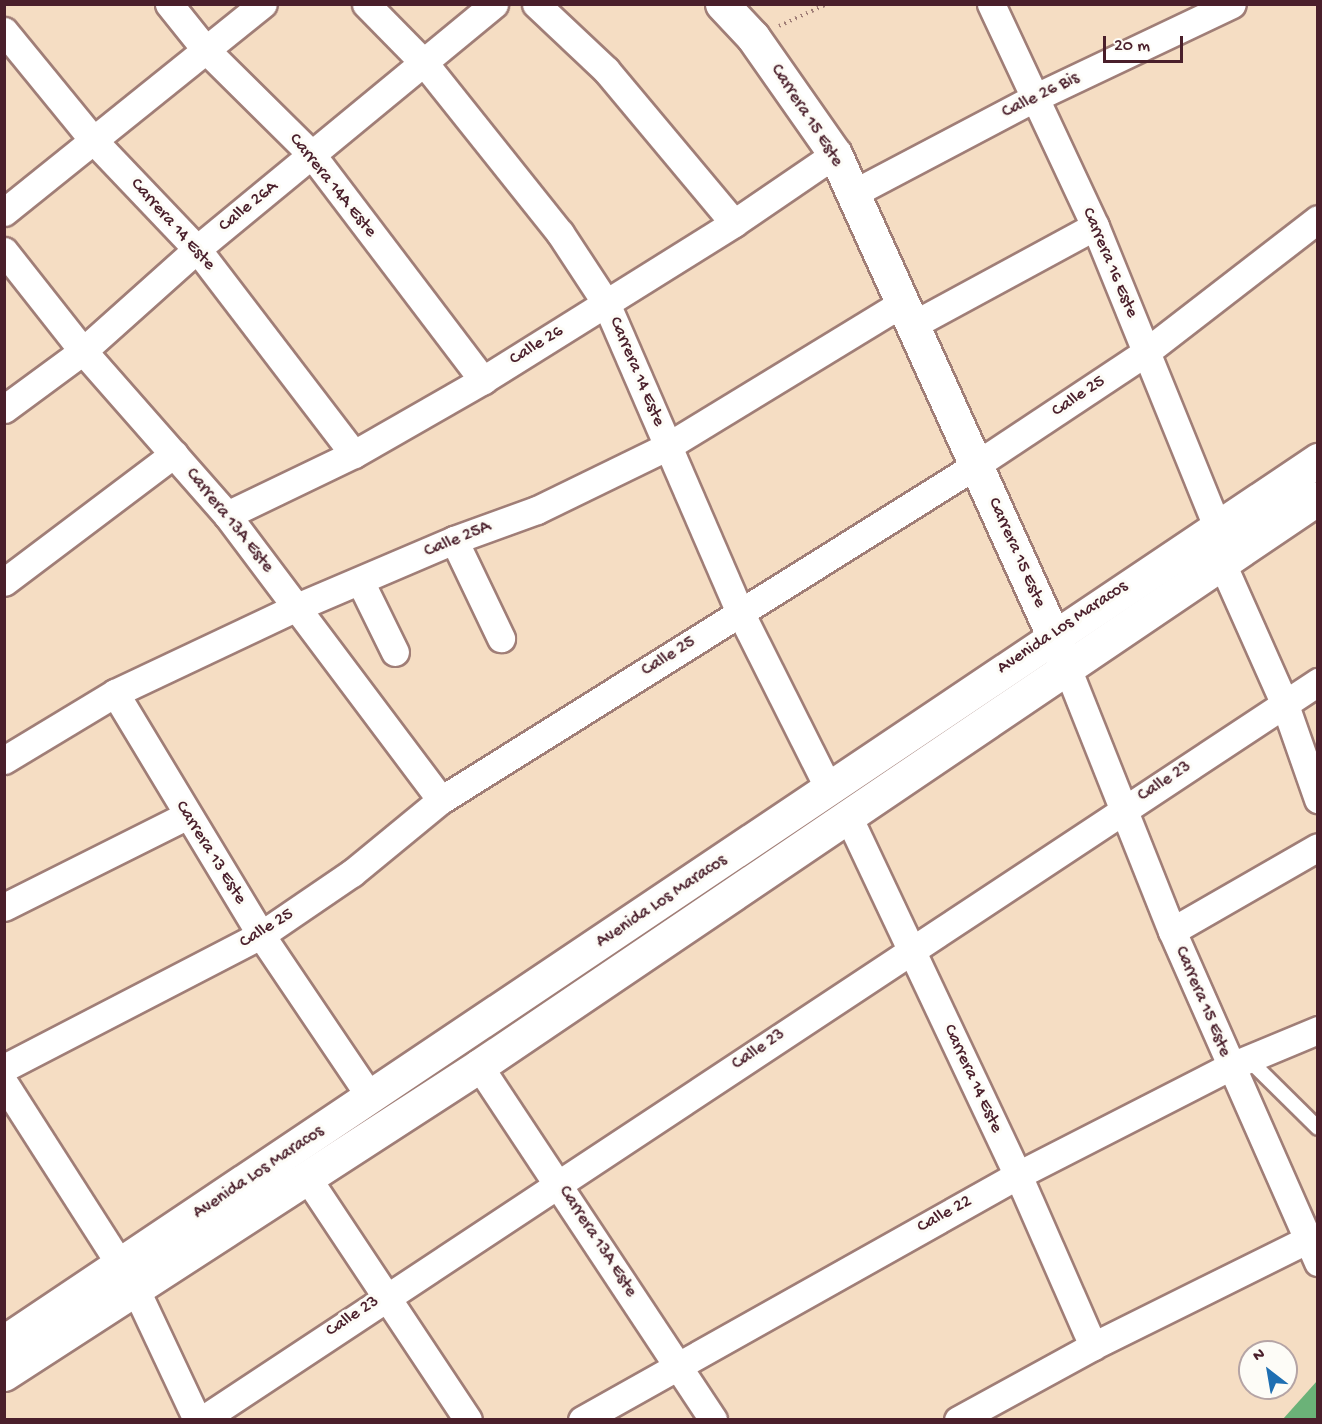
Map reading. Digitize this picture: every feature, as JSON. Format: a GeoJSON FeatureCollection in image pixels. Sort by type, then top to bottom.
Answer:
{"type":"FeatureCollection","features":[{"type":"Feature","properties":{"kind":"street","name":"Carrera 14A Este"},"geometry":{"type":"LineString","coordinates":[[169,4],[205,49],[312,155],[483,380]]}},
{"type":"Feature","properties":{"kind":"street"},"geometry":{"type":"LineString","coordinates":[[4,212],[263,4]]}},
{"type":"Feature","properties":{"kind":"street","name":"Carrera 14 Este"},"geometry":{"type":"LineString","coordinates":[[366,4],[425,64],[560,233],[606,303],[740,612],[838,801],[911,949],[1018,1175],[1093,1346]]}},
{"type":"Feature","properties":{"kind":"street","name":"Calle 26A"},"geometry":{"type":"LineString","coordinates":[[4,409],[83,351],[197,249],[425,64],[494,4]]}},
{"type":"Feature","properties":{"kind":"street"},"geometry":{"type":"LineString","coordinates":[[536,4],[606,70],[734,223]]}},
{"type":"Feature","properties":{"kind":"street","name":"Carrera 15 Este"},"geometry":{"type":"LineString","coordinates":[[722,4],[753,37],[835,154],[1066,665],[1172,931],[1239,1064],[1312,1251]]}},
{"type":"Feature","properties":{"kind":"street","name":"Carrera 16 Este"},"geometry":{"type":"LineString","coordinates":[[991,4],[1032,99],[1095,226],[1217,527]]}},
{"type":"Feature","properties":{"kind":"street","name":"Calle 26 Bis"},"geometry":{"type":"LineString","coordinates":[[852,194],[1032,99],[1232,4]]}},
{"type":"Feature","properties":{"kind":"street","name":"Carrera 14 Este"},"geometry":{"type":"LineString","coordinates":[[4,32],[94,141],[197,249],[354,454]]}},
{"type":"Feature","properties":{"kind":"street","name":"Calle 26"},"geometry":{"type":"LineString","coordinates":[[227,516],[354,454],[483,380],[734,223],[835,154]]}},
{"type":"Feature","properties":{"kind":"street","name":"Calle 25"},"geometry":{"type":"LineString","coordinates":[[4,1068],[261,935],[352,873],[441,800],[976,465],[1146,352],[1317,219]]}},
{"type":"Feature","properties":{"kind":"street","name":"Calle 25A"},"geometry":{"type":"LineString","coordinates":[[4,760],[115,693],[297,607],[454,540],[537,510],[668,446],[906,315],[1095,226]]}},
{"type":"Feature","properties":{"kind":"street","name":"Carrera 13A Este"},"geometry":{"type":"LineString","coordinates":[[4,251],[83,351],[227,516],[441,800]]}},
{"type":"Feature","properties":{"kind":"street"},"geometry":{"type":"LineString","coordinates":[[4,582],[174,454]]}},
{"type":"Feature","properties":{"kind":"street","name":"Avenida Los Maracos"},"geometry":{"type":"LineString","coordinates":[[4,1342],[308,1179],[479,1066],[838,801],[1052,634],[1317,459]]}},
{"type":"Feature","properties":{"kind":"street","name":"Avenida Los Maracos"},"geometry":{"type":"LineString","coordinates":[[4,1374],[129,1277],[371,1098],[838,801],[1066,665],[1317,498]]}},
{"type":"Feature","properties":{"kind":"street"},"geometry":{"type":"LineString","coordinates":[[454,540],[501,638]]}},
{"type":"Feature","properties":{"kind":"street"},"geometry":{"type":"LineString","coordinates":[[1221,561],[1285,705],[1317,800]]}},
{"type":"Feature","properties":{"kind":"street"},"geometry":{"type":"LineString","coordinates":[[360,581],[395,652]]}},
{"type":"Feature","properties":{"kind":"street","name":"Calle 23"},"geometry":{"type":"LineString","coordinates":[[202,1419],[1317,682]]}},
{"type":"Feature","properties":{"kind":"street","name":"Carrera 13 Este"},"geometry":{"type":"LineString","coordinates":[[115,693],[186,816],[261,935],[371,1098]]}},
{"type":"Feature","properties":{"kind":"street"},"geometry":{"type":"LineString","coordinates":[[4,907],[186,816]]}},
{"type":"Feature","properties":{"kind":"street"},"geometry":{"type":"LineString","coordinates":[[1172,931],[1317,847]]}},
{"type":"Feature","properties":{"kind":"street","name":"Calle 22"},"geometry":{"type":"LineString","coordinates":[[582,1419],[676,1364],[1018,1175],[1239,1064],[1317,1030]]}},
{"type":"Feature","properties":{"kind":"street","name":"Carrera 13A Este"},"geometry":{"type":"LineString","coordinates":[[479,1066],[559,1183],[713,1419]]}},
{"type":"Feature","properties":{"kind":"street"},"geometry":{"type":"LineString","coordinates":[[4,1083],[129,1277],[197,1419]]}},
{"type":"Feature","properties":{"kind":"street"},"geometry":{"type":"LineString","coordinates":[[308,1179],[468,1419]]}},
{"type":"Feature","properties":{"kind":"street"},"geometry":{"type":"LineString","coordinates":[[958,1419],[1093,1346],[1312,1251]]}},
{"type":"Feature","properties":{"kind":"lane"},"geometry":{"type":"LineString","coordinates":[[1239,1064],[1317,1128]]}},
{"type":"Feature","properties":{"kind":"path"},"geometry":{"type":"LineString","coordinates":[[753,37],[827,4]]}},
{"type":"Feature","properties":{"kind":"green space"},"geometry":{"type":"Polygon","coordinates":[[[1317,1381],[1317,1419],[1283,1419],[1317,1381]]]}}]}
